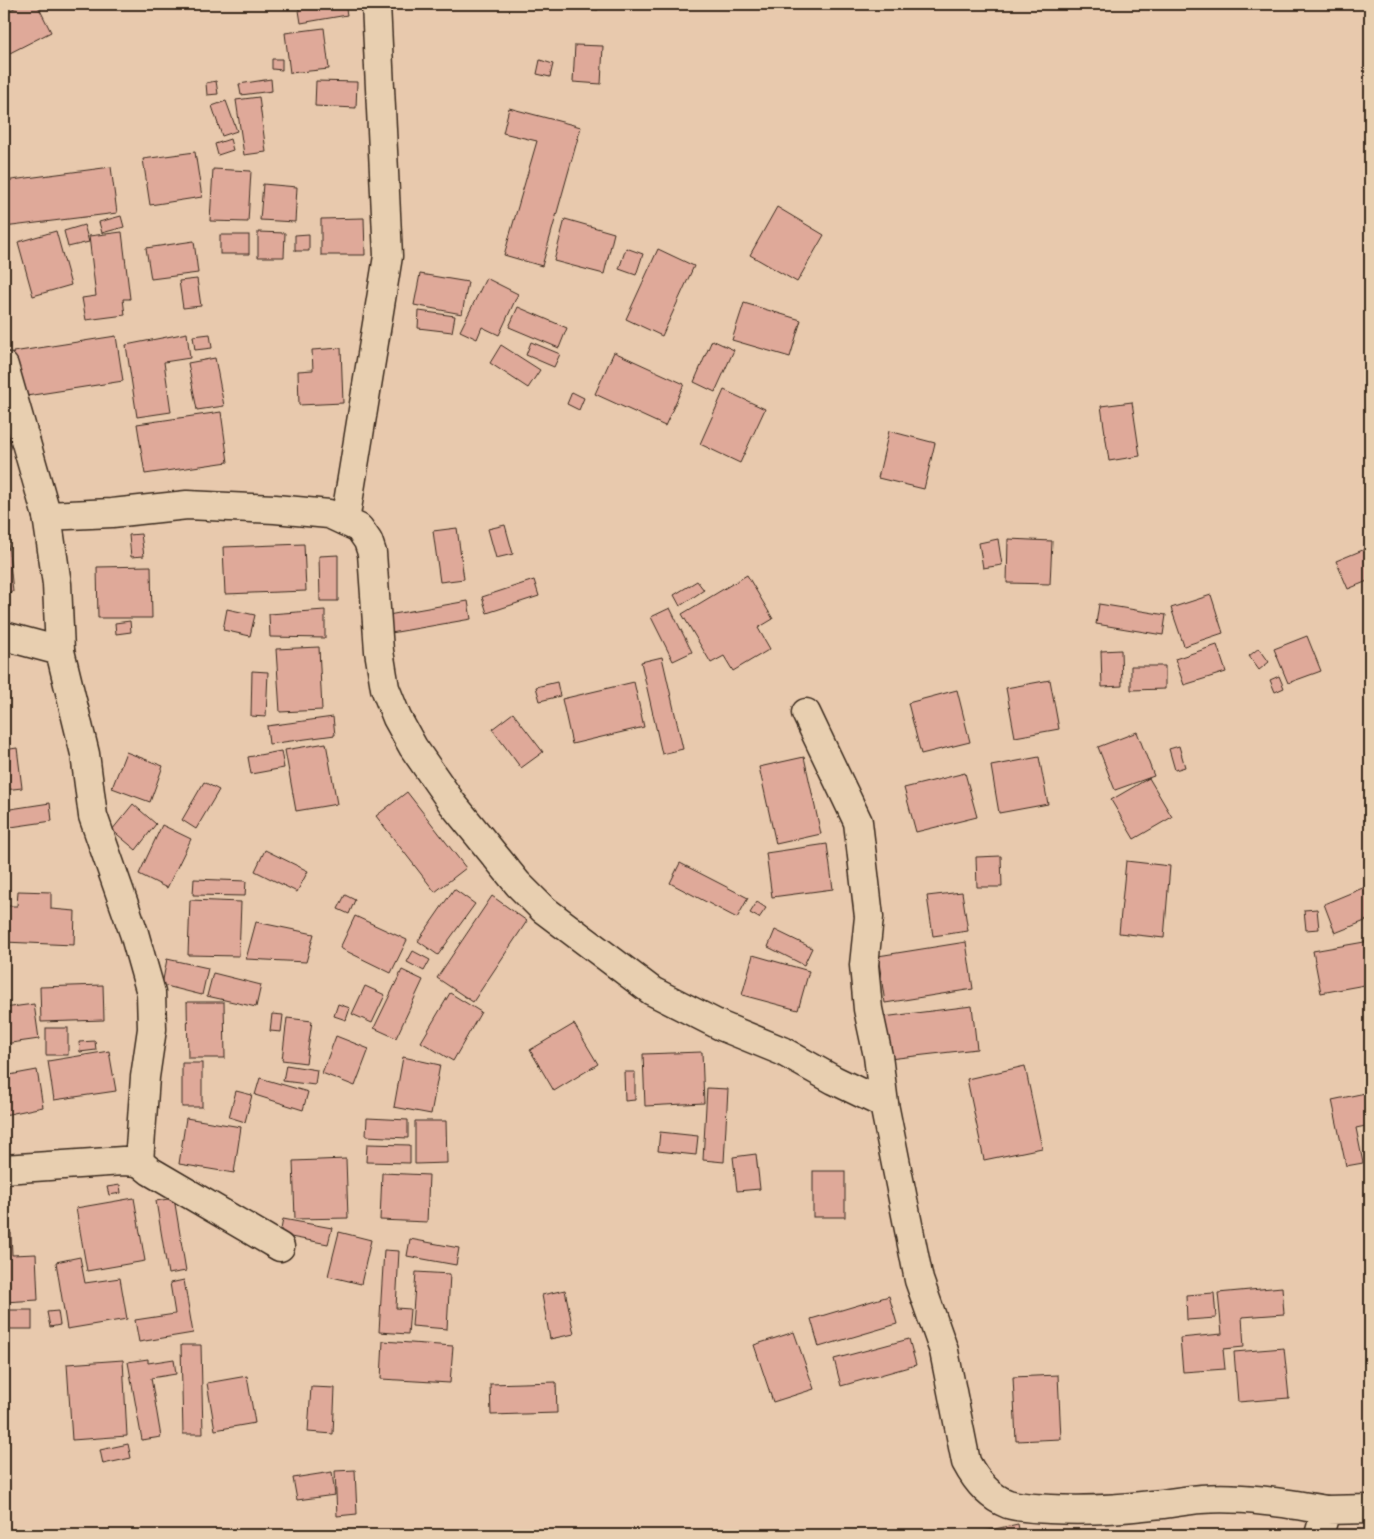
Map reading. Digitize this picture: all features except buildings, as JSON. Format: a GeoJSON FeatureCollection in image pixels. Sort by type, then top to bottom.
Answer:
{"type":"FeatureCollection","features":[{"type":"Feature","properties":{"kind":"street"},"geometry":{"type":"LineString","coordinates":[[345,521],[388,256],[376,4]]}},
{"type":"Feature","properties":{"kind":"street"},"geometry":{"type":"LineString","coordinates":[[4,366],[47,516],[57,584],[60,651],[85,754],[93,816],[134,933],[151,993],[152,1029],[145,1077],[139,1162]]}},
{"type":"Feature","properties":{"kind":"street"},"geometry":{"type":"LineString","coordinates":[[47,516],[196,506],[275,509],[329,514],[359,528],[368,541],[372,553],[378,651],[385,688],[397,718],[452,804],[518,884],[543,909],[652,991],[721,1026],[782,1051],[834,1080],[884,1104]]}},
{"type":"Feature","properties":{"kind":"street"},"geometry":{"type":"LineString","coordinates":[[4,636],[60,651]]}},
{"type":"Feature","properties":{"kind":"street"},"geometry":{"type":"LineString","coordinates":[[806,713],[858,822],[869,917],[864,965],[868,1009],[878,1056],[884,1104],[919,1280],[944,1351],[966,1462],[972,1473],[985,1488],[1007,1504],[1042,1509],[1111,1510],[1200,1499],[1228,1498],[1274,1501],[1322,1522],[1370,1509]]}},
{"type":"Feature","properties":{"kind":"street"},"geometry":{"type":"LineString","coordinates":[[4,1170],[123,1161],[139,1162],[150,1171],[280,1247]]}}]}
